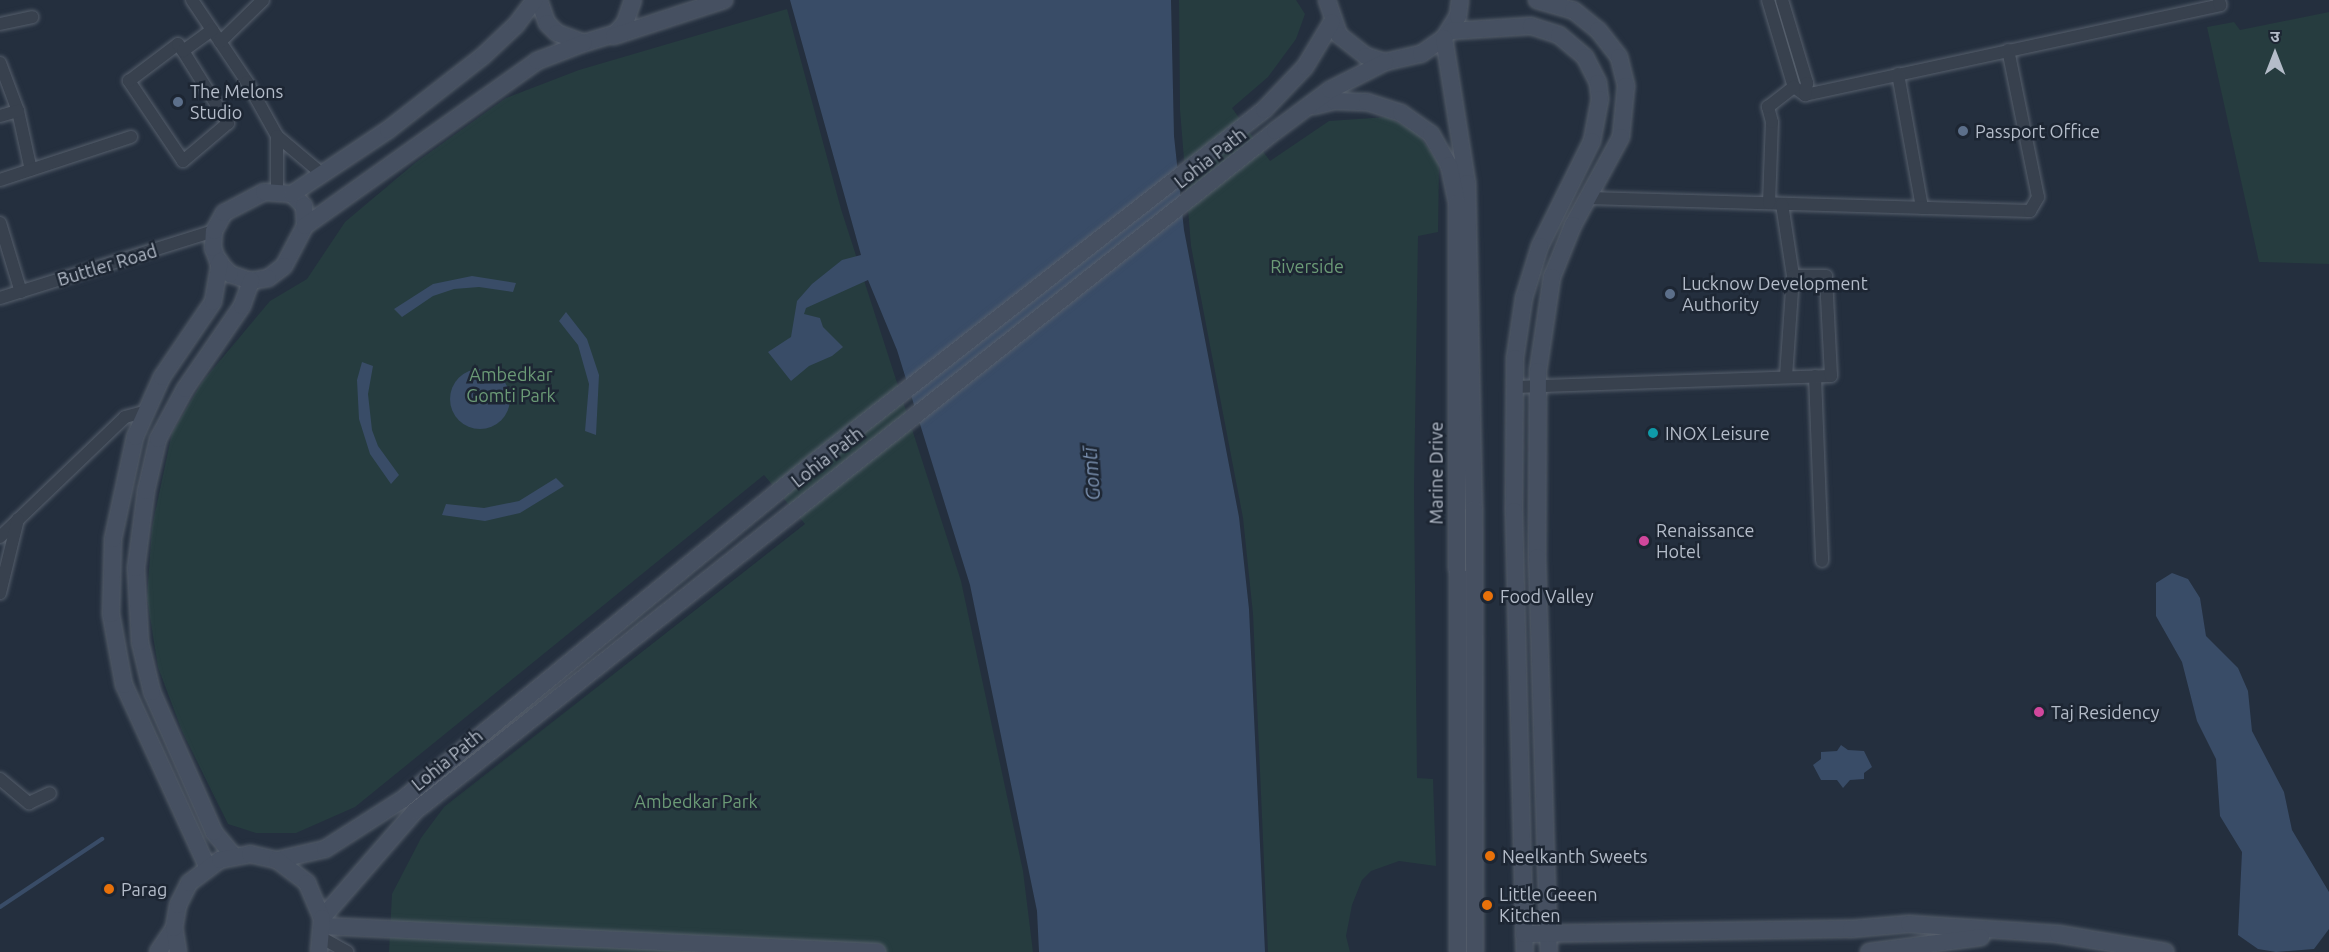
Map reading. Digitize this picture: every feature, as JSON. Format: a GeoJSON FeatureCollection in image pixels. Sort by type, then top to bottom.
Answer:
{"type":"FeatureCollection","features":[{"type":"Feature","properties":{"kind":"main road"},"geometry":{"type":"LineString","coordinates":[[285,193],[388,130],[483,56],[516,25],[537,0],[547,23],[557,33],[584,43]]}},
{"type":"Feature","properties":{"kind":"main road"},"geometry":{"type":"LineString","coordinates":[[604,39],[625,23],[633,0]]}},
{"type":"Feature","properties":{"kind":"main road"},"geometry":{"type":"LineString","coordinates":[[683,0],[720,1]]}},
{"type":"Feature","properties":{"kind":"main road"},"geometry":{"type":"LineString","coordinates":[[1327,0],[1332,22],[1350,45],[1366,56],[1385,62]]}},
{"type":"Feature","properties":{"kind":"main road"},"geometry":{"type":"LineString","coordinates":[[1460,0],[1448,35],[1518,27],[1544,29],[1578,49],[1598,83],[1600,99],[1592,141],[1540,246],[1524,298],[1514,387],[1525,952]]}},
{"type":"Feature","properties":{"kind":"main road"},"geometry":{"type":"LineString","coordinates":[[1537,0],[1573,10],[1587,20],[1610,44],[1623,70],[1626,103],[1621,137],[1573,225],[1552,277],[1543,320],[1538,386],[1537,556],[1549,952]]}},
{"type":"Feature","properties":{"kind":"main road"},"geometry":{"type":"LineString","coordinates":[[305,226],[304,206],[285,193],[264,192],[231,208],[214,231],[213,248],[220,262],[230,274],[251,281],[268,278],[284,266],[305,226],[537,61],[584,43],[604,39],[720,1]]}},
{"type":"Feature","properties":{"kind":"main road","name":"Lohia Path"},"geometry":{"type":"LineString","coordinates":[[277,860],[325,849],[402,800],[813,463],[1264,110],[1305,67],[1332,22]]}},
{"type":"Feature","properties":{"kind":"main road","name":"Lohia Path"},"geometry":{"type":"LineString","coordinates":[[321,933],[415,811],[829,480],[1330,90],[1385,62],[1421,54],[1448,35]]}},
{"type":"Feature","properties":{"kind":"main road","name":"Marine Drive"},"geometry":{"type":"LineString","coordinates":[[1448,35],[1467,183],[1474,509],[1476,952]]}},
{"type":"Feature","properties":{"kind":"main road","name":"Marine Drive"},"geometry":{"type":"LineString","coordinates":[[1306,108],[1334,101],[1367,102],[1401,114],[1431,134],[1449,165],[1457,202],[1458,952]]}},
{"type":"Feature","properties":{"kind":"main road"},"geometry":{"type":"LineString","coordinates":[[207,866],[124,685],[111,614],[112,538],[135,437],[162,377],[213,302],[220,262]]}},
{"type":"Feature","properties":{"kind":"main road"},"geometry":{"type":"LineString","coordinates":[[233,855],[214,832],[152,692],[140,642],[136,568],[146,491],[158,439],[185,389],[242,306],[251,281]]}},
{"type":"Feature","properties":{"kind":"main road"},"geometry":{"type":"LineString","coordinates":[[178,952],[174,928],[178,904],[189,883],[207,866],[233,855],[277,860],[307,883],[321,933],[877,952]]}},
{"type":"Feature","properties":{"kind":"main road"},"geometry":{"type":"LineString","coordinates":[[1524,934],[1851,929],[1909,924],[2028,932],[2164,952]]}},
{"type":"Feature","properties":{"kind":"main road"},"geometry":{"type":"LineString","coordinates":[[158,952],[174,928]]}},
{"type":"Feature","properties":{"kind":"main road"},"geometry":{"type":"LineString","coordinates":[[1869,952],[2028,932]]}},
{"type":"Feature","properties":{"kind":"street"},"geometry":{"type":"LineString","coordinates":[[192,0],[277,136],[321,173]]}},
{"type":"Feature","properties":{"kind":"street"},"geometry":{"type":"LineString","coordinates":[[220,42],[262,0]]}},
{"type":"Feature","properties":{"kind":"street"},"geometry":{"type":"LineString","coordinates":[[1768,0],[1794,87],[1805,95],[2220,4],[2219,0]]}},
{"type":"Feature","properties":{"kind":"street"},"geometry":{"type":"LineString","coordinates":[[1782,0],[1807,83],[1805,95]]}},
{"type":"Feature","properties":{"kind":"street"},"geometry":{"type":"LineString","coordinates":[[0,24],[32,16]]}},
{"type":"Feature","properties":{"kind":"street"},"geometry":{"type":"LineString","coordinates":[[183,51],[212,30]]}},
{"type":"Feature","properties":{"kind":"street"},"geometry":{"type":"LineString","coordinates":[[178,44],[183,51],[228,123],[183,161],[129,81],[178,44]]}},
{"type":"Feature","properties":{"kind":"street"},"geometry":{"type":"LineString","coordinates":[[1588,198],[2030,211],[2038,197],[2008,50]]}},
{"type":"Feature","properties":{"kind":"street"},"geometry":{"type":"LineString","coordinates":[[0,63],[4,85],[18,111],[31,170]]}},
{"type":"Feature","properties":{"kind":"street"},"geometry":{"type":"LineString","coordinates":[[1898,74],[1922,208]]}},
{"type":"Feature","properties":{"kind":"street"},"geometry":{"type":"LineString","coordinates":[[1769,203],[1772,122],[1768,108],[1794,87]]}},
{"type":"Feature","properties":{"kind":"street"},"geometry":{"type":"LineString","coordinates":[[0,116],[18,111]]}},
{"type":"Feature","properties":{"kind":"street"},"geometry":{"type":"LineString","coordinates":[[277,136],[285,193]]}},
{"type":"Feature","properties":{"kind":"street"},"geometry":{"type":"LineString","coordinates":[[0,180],[131,137]]}},
{"type":"Feature","properties":{"kind":"street"},"geometry":{"type":"LineString","coordinates":[[1782,204],[1793,276],[1786,376]]}},
{"type":"Feature","properties":{"kind":"street"},"geometry":{"type":"LineString","coordinates":[[0,223],[21,292]]}},
{"type":"Feature","properties":{"kind":"street","name":"Buttler Road"},"geometry":{"type":"LineString","coordinates":[[0,298],[214,231]]}},
{"type":"Feature","properties":{"kind":"street"},"geometry":{"type":"LineString","coordinates":[[1514,387],[1831,376],[1826,276],[1793,276]]}},
{"type":"Feature","properties":{"kind":"street"},"geometry":{"type":"LineString","coordinates":[[1815,375],[1822,561]]}},
{"type":"Feature","properties":{"kind":"street"},"geometry":{"type":"LineString","coordinates":[[0,537],[126,417],[147,411]]}},
{"type":"Feature","properties":{"kind":"street"},"geometry":{"type":"LineString","coordinates":[[0,593],[18,519]]}},
{"type":"Feature","properties":{"kind":"street"},"geometry":{"type":"LineString","coordinates":[[0,779],[29,803],[50,793]]}},
{"type":"Feature","properties":{"kind":"street"},"geometry":{"type":"LineString","coordinates":[[321,933],[347,952]]}},
{"type":"Feature","properties":{"kind":"green space","name":"Riverside"},"geometry":{"type":"Polygon","coordinates":[[[1179,0],[1296,0],[1305,14],[1296,39],[1268,77],[1232,108],[1270,161],[1329,121],[1387,117],[1417,132],[1439,164],[1438,232],[1418,236],[1414,490],[1417,778],[1433,779],[1436,866],[1399,861],[1371,871],[1362,880],[1352,905],[1346,936],[1350,952],[1268,952],[1253,614],[1243,518],[1191,246],[1180,110],[1179,0]]]}},
{"type":"Feature","properties":{"kind":"green space"},"geometry":{"type":"Polygon","coordinates":[[[787,9],[841,209],[961,581],[1023,871],[1033,952],[389,952],[392,894],[421,838],[444,807],[805,524],[764,475],[355,807],[296,833],[256,833],[228,824],[182,731],[158,667],[147,598],[152,527],[172,433],[202,382],[270,301],[307,279],[345,222],[415,163],[506,98],[579,70],[787,9]]]}},
{"type":"Feature","properties":{"kind":"green space"},"geometry":{"type":"Polygon","coordinates":[[[2329,12],[2329,264],[2259,262],[2207,27],[2234,22],[2240,30],[2329,12]]]}},
{"type":"Feature","properties":{"kind":"water","name":"Gomtī"},"geometry":{"type":"Polygon","coordinates":[[[790,0],[1171,0],[1174,136],[1184,230],[1239,517],[1249,609],[1265,952],[1039,952],[1037,911],[970,585],[897,350],[868,280],[806,308],[804,314],[820,318],[823,327],[843,347],[832,356],[809,366],[791,381],[768,352],[791,337],[797,301],[812,284],[842,260],[861,255],[790,0]]]}},
{"type":"Feature","properties":{"kind":"water"},"geometry":{"type":"Polygon","coordinates":[[[472,276],[516,283],[513,292],[479,287],[454,289],[433,296],[402,317],[394,309],[433,284],[472,276]]]}},
{"type":"Feature","properties":{"kind":"water"},"geometry":{"type":"Polygon","coordinates":[[[566,312],[587,339],[599,375],[596,435],[585,431],[589,384],[578,345],[559,321],[566,312]]]}},
{"type":"Feature","properties":{"kind":"water"},"geometry":{"type":"Polygon","coordinates":[[[362,362],[373,366],[368,394],[372,430],[378,446],[399,475],[391,484],[370,454],[359,419],[357,380],[362,362]]]}},
{"type":"Feature","properties":{"kind":"water"},"geometry":{"type":"Polygon","coordinates":[[[474,369],[486,369],[502,377],[508,387],[510,399],[508,411],[502,421],[486,429],[474,429],[458,421],[450,405],[450,393],[458,377],[474,369]]]}},
{"type":"Feature","properties":{"kind":"water"},"geometry":{"type":"Polygon","coordinates":[[[556,478],[564,486],[520,513],[485,521],[442,515],[446,504],[484,508],[519,501],[556,478]]]}},
{"type":"Feature","properties":{"kind":"water"},"geometry":{"type":"Polygon","coordinates":[[[2172,573],[2188,579],[2200,598],[2206,636],[2238,668],[2248,691],[2252,731],[2284,792],[2292,830],[2329,892],[2329,929],[2314,949],[2276,952],[2258,949],[2238,935],[2242,852],[2220,816],[2216,759],[2197,721],[2182,662],[2156,616],[2156,583],[2172,573]]]}},
{"type":"Feature","properties":{"kind":"water"},"geometry":{"type":"Polygon","coordinates":[[[1841,745],[1848,750],[1864,751],[1872,767],[1864,773],[1864,779],[1850,780],[1843,788],[1837,780],[1821,780],[1813,765],[1821,759],[1821,752],[1837,751],[1841,745]]]}},
{"type":"Feature","properties":{"kind":"waterway"},"geometry":{"type":"LineString","coordinates":[[0,907],[102,839]]}},
{"type":"Feature","properties":{"kind":"place","name":"The Melons Studio"},"geometry":{"type":"Point","coordinates":[178,102]}},
{"type":"Feature","properties":{"kind":"place","name":"Passport Office"},"geometry":{"type":"Point","coordinates":[1963,131]}},
{"type":"Feature","properties":{"kind":"place","name":"Lucknow Development Authority"},"geometry":{"type":"Point","coordinates":[1670,294]}},
{"type":"Feature","properties":{"kind":"place","name":"INOX Leisure"},"geometry":{"type":"Point","coordinates":[1653,433]}},
{"type":"Feature","properties":{"kind":"place","name":"Renaissance Hotel"},"geometry":{"type":"Point","coordinates":[1644,541]}},
{"type":"Feature","properties":{"kind":"place","name":"Food Valley"},"geometry":{"type":"Point","coordinates":[1488,596]}},
{"type":"Feature","properties":{"kind":"place","name":"Taj Residency"},"geometry":{"type":"Point","coordinates":[2039,712]}},
{"type":"Feature","properties":{"kind":"place","name":"Neelkanth Sweets"},"geometry":{"type":"Point","coordinates":[1490,856]}},
{"type":"Feature","properties":{"kind":"place","name":"Parag"},"geometry":{"type":"Point","coordinates":[109,889]}},
{"type":"Feature","properties":{"kind":"place","name":"Little Geeen Kitchen"},"geometry":{"type":"Point","coordinates":[1487,905]}},
{"type":"Feature","properties":{"kind":"park label","name":"Ambedkar Gomti Park"},"geometry":{"type":"Point","coordinates":[511,385]}},
{"type":"Feature","properties":{"kind":"park label","name":"Ambedkar Park"},"geometry":{"type":"Point","coordinates":[696,801]}}]}
